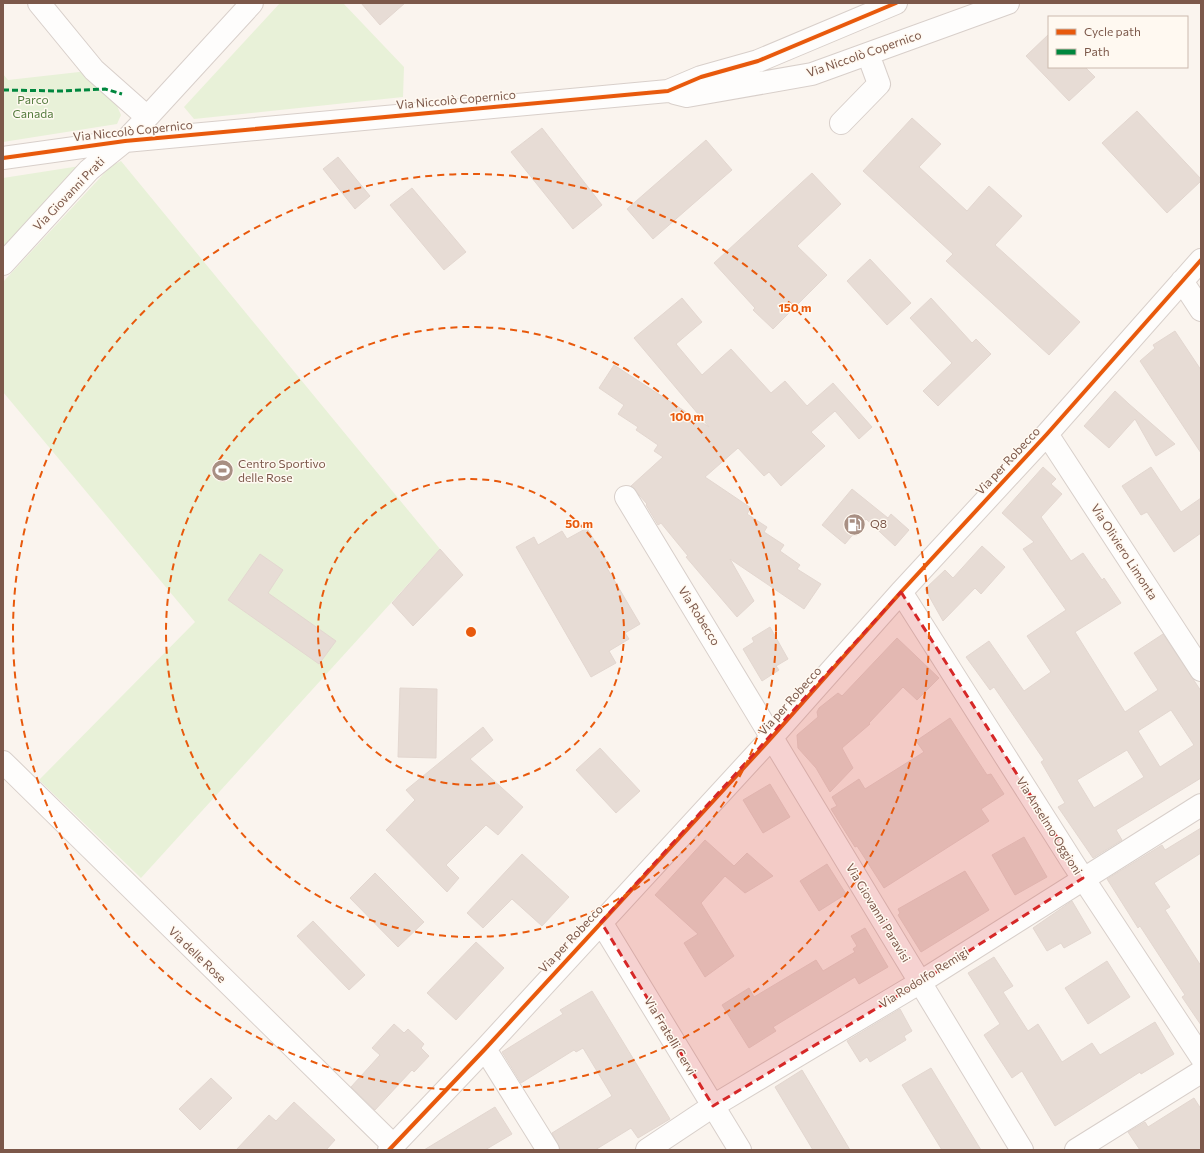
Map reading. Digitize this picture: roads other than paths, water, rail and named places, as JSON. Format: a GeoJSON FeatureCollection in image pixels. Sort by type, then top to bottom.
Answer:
{"type":"FeatureCollection","features":[{"type":"Feature","properties":{"kind":"street"},"geometry":{"type":"LineString","coordinates":[[39,3],[94,70],[147,117]]}},
{"type":"Feature","properties":{"kind":"street","name":"Via Giovanni Prati"},"geometry":{"type":"LineString","coordinates":[[3,264],[89,170],[125,141],[252,3]]}},
{"type":"Feature","properties":{"kind":"street","name":"Via Niccolò Copernico"},"geometry":{"type":"LineString","coordinates":[[3,158],[125,141],[668,91],[701,77],[758,61],[896,3]]}},
{"type":"Feature","properties":{"kind":"street","name":"Via Niccolò Copernico"},"geometry":{"type":"LineString","coordinates":[[668,91],[687,96],[812,74],[1008,3]]}},
{"type":"Feature","properties":{"kind":"street"},"geometry":{"type":"LineString","coordinates":[[841,123],[879,84],[868,54]]}},
{"type":"Feature","properties":{"kind":"street","name":"Via per Robecco"},"geometry":{"type":"LineString","coordinates":[[391,1148],[485,1049],[773,736],[901,592],[1047,434],[1201,260]]}},
{"type":"Feature","properties":{"kind":"street"},"geometry":{"type":"LineString","coordinates":[[1182,281],[1201,310]]}},
{"type":"Feature","properties":{"kind":"street","name":"Via Oliviero Limonta"},"geometry":{"type":"LineString","coordinates":[[1047,434],[1201,670]]}},
{"type":"Feature","properties":{"kind":"street","name":"Via Robecco"},"geometry":{"type":"LineString","coordinates":[[626,497],[773,736]]}},
{"type":"Feature","properties":{"kind":"street","name":"Via Anselmo Oggioni"},"geometry":{"type":"LineString","coordinates":[[901,592],[1083,878],[1201,1057]]}},
{"type":"Feature","properties":{"kind":"street","name":"Via Giovanni Paravisi"},"geometry":{"type":"LineString","coordinates":[[773,736],[920,983],[1022,1150]]}},
{"type":"Feature","properties":{"kind":"street","name":"Via delle Rose"},"geometry":{"type":"LineString","coordinates":[[3,762],[391,1148]]}},
{"type":"Feature","properties":{"kind":"street","name":"Via Rodolfo Remigi"},"geometry":{"type":"LineString","coordinates":[[647,1150],[713,1106],[920,983],[1083,878],[1201,805]]}},
{"type":"Feature","properties":{"kind":"street","name":"Via Fratelli Cervi"},"geometry":{"type":"LineString","coordinates":[[601,922],[740,1150]]}},
{"type":"Feature","properties":{"kind":"street"},"geometry":{"type":"LineString","coordinates":[[485,1049],[548,1150]]}},
{"type":"Feature","properties":{"kind":"street"},"geometry":{"type":"LineString","coordinates":[[1076,1150],[1201,1072]]}},
{"type":"Feature","properties":{"kind":"place","name":"Centro Sportivo delle Rose"},"geometry":{"type":"Point","coordinates":[222,471]}},
{"type":"Feature","properties":{"kind":"place","name":"Q8"},"geometry":{"type":"Point","coordinates":[854,524]}},
{"type":"Feature","properties":{"kind":"park label","name":"Parco Canada"},"geometry":{"type":"Point","coordinates":[33,107]}}]}
